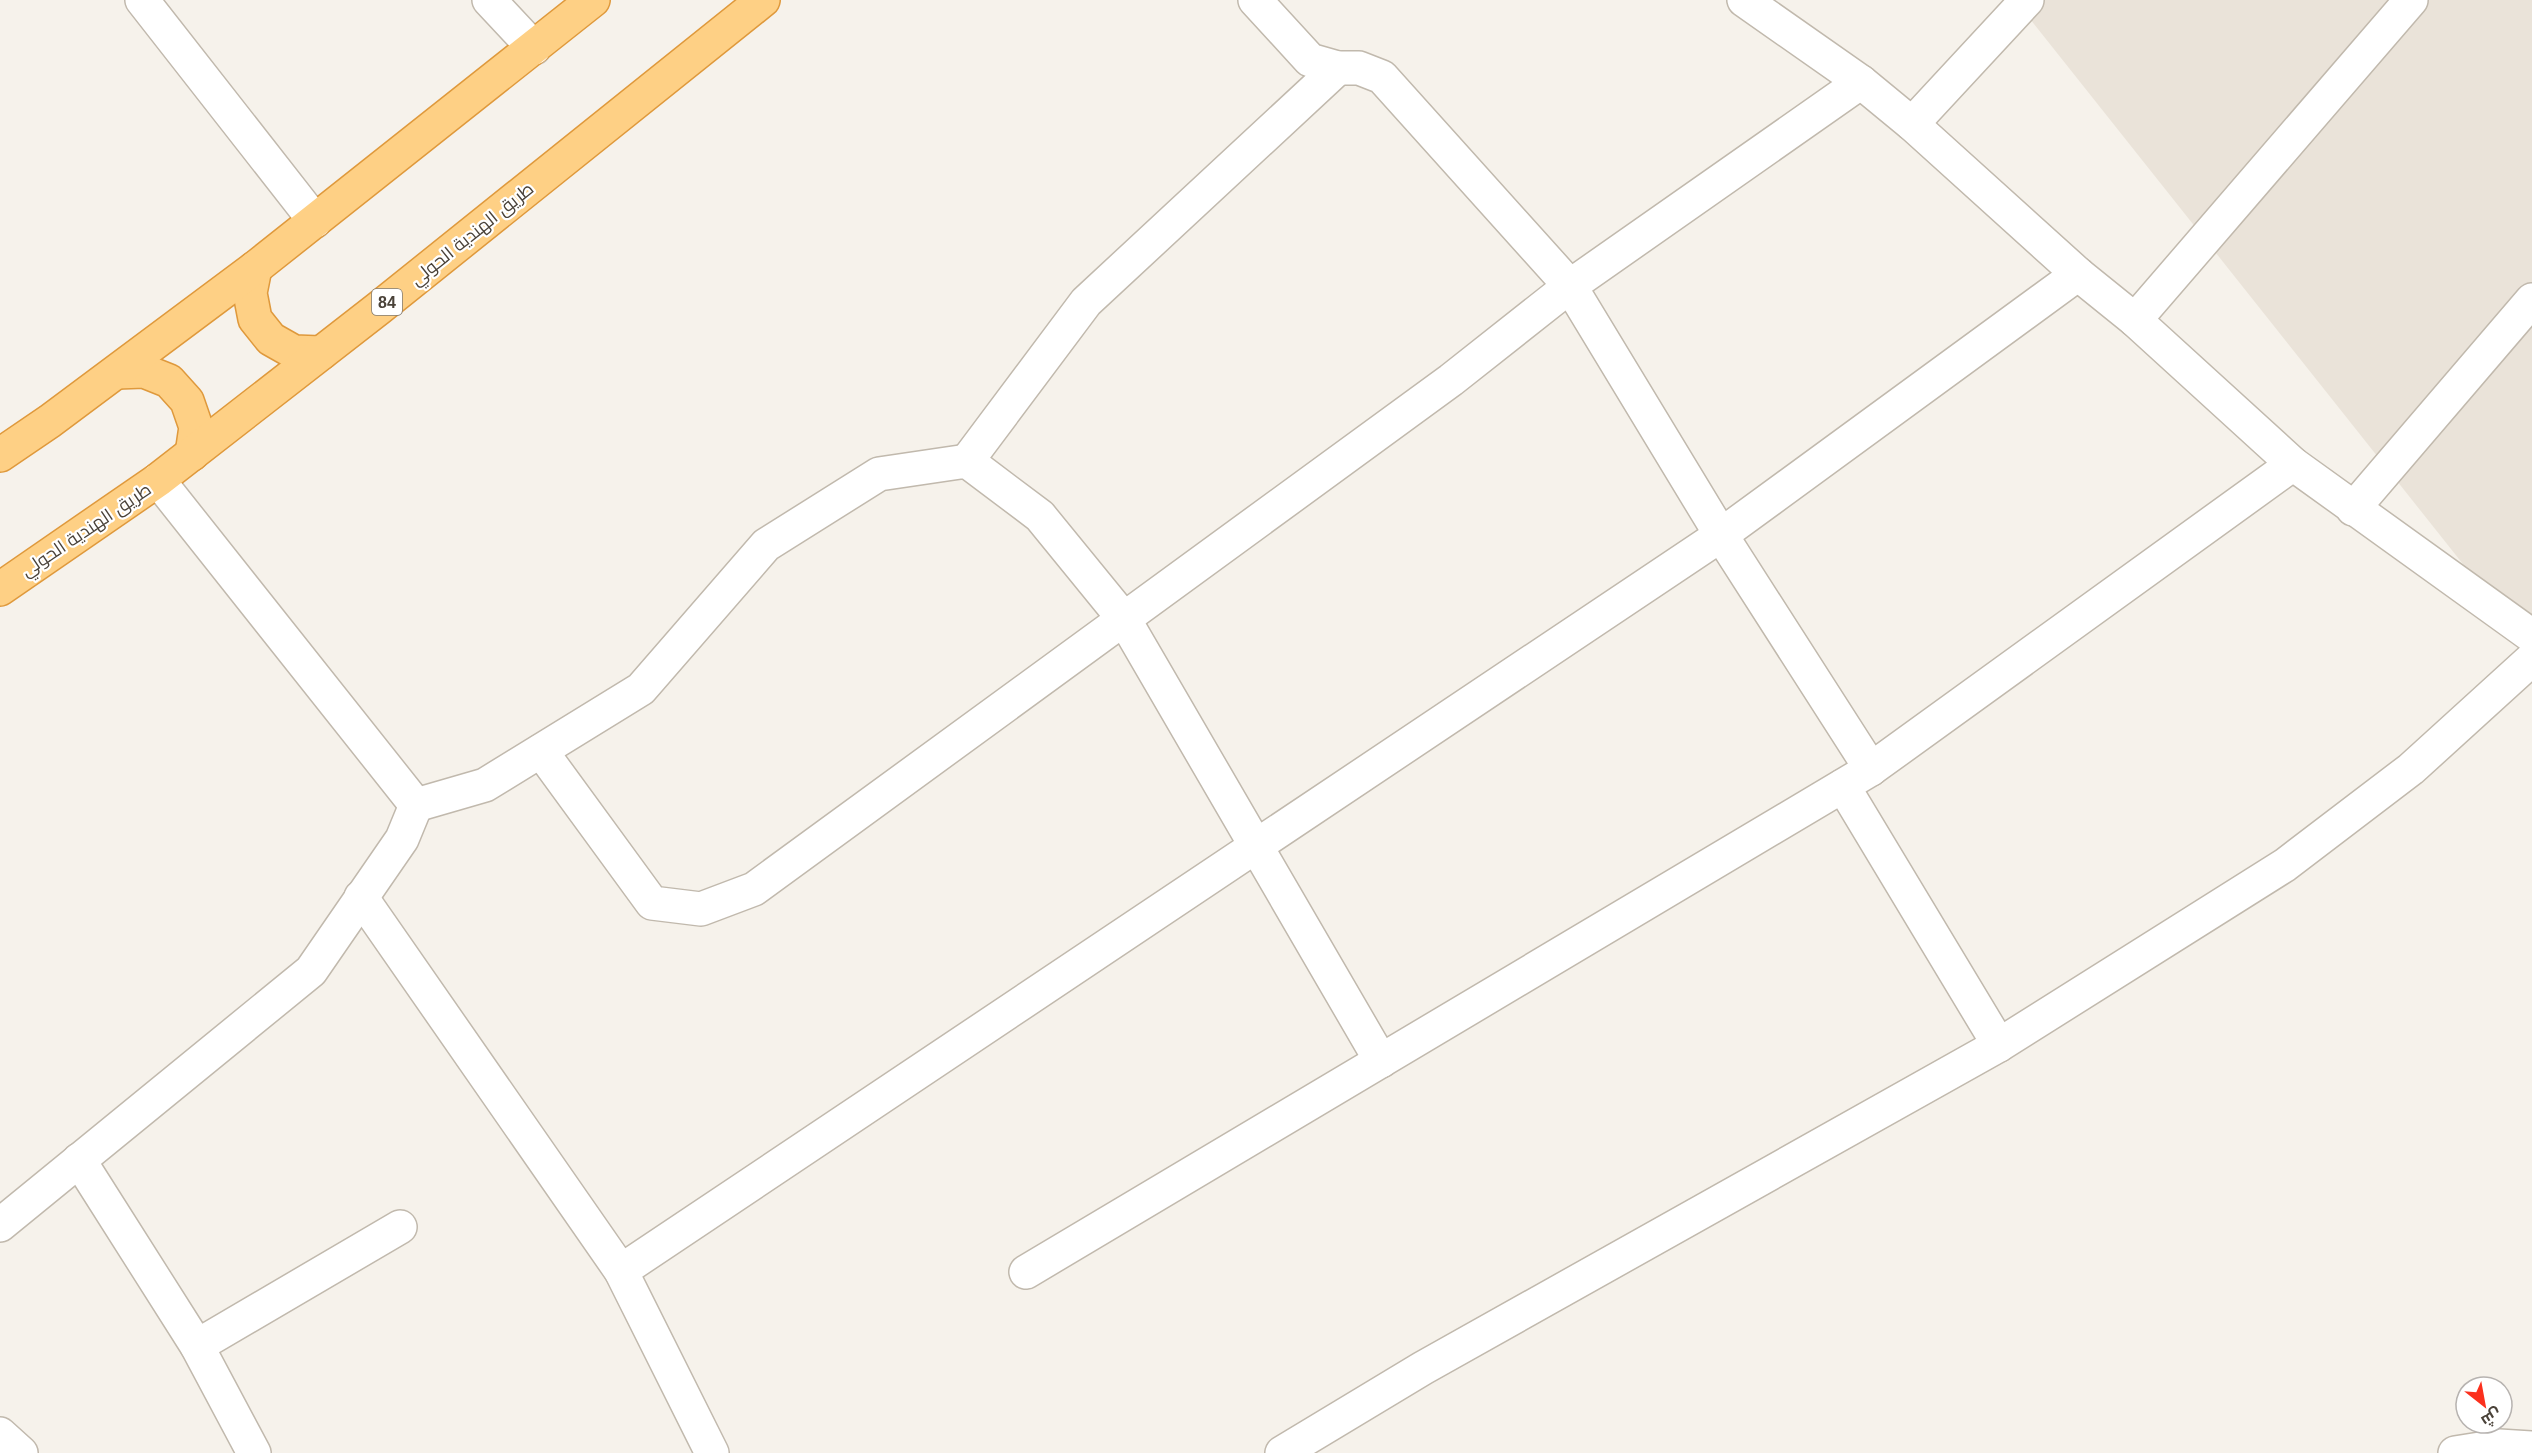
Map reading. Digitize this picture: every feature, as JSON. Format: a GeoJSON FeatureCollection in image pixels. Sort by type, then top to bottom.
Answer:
{"type":"FeatureCollection","features":[{"type":"Feature","properties":{"kind":"highway"},"geometry":{"type":"LineString","coordinates":[[0,455],[117,372],[255,268],[593,0]]}},
{"type":"Feature","properties":{"kind":"highway","name":"طريق الهندية الحولي"},"geometry":{"type":"LineString","coordinates":[[0,589],[192,454],[764,0]]}},
{"type":"Feature","properties":{"kind":"highway"},"geometry":{"type":"LineString","coordinates":[[255,268],[250,293],[255,319],[271,339],[294,352],[321,353]]}},
{"type":"Feature","properties":{"kind":"highway"},"geometry":{"type":"LineString","coordinates":[[117,372],[144,371],[169,381],[187,401],[196,427],[192,454]]}},
{"type":"Feature","properties":{"kind":"street"},"geometry":{"type":"LineString","coordinates":[[142,0],[315,221]]}},
{"type":"Feature","properties":{"kind":"street"},"geometry":{"type":"LineString","coordinates":[[489,0],[534,48]]}},
{"type":"Feature","properties":{"kind":"street"},"geometry":{"type":"LineString","coordinates":[[1255,0],[1310,60],[1338,68],[1359,68],[1382,77],[1570,286],[1721,535],[1871,769]]}},
{"type":"Feature","properties":{"kind":"street"},"geometry":{"type":"LineString","coordinates":[[1744,0],[1861,82],[1912,124],[2078,274],[2135,320],[2293,464],[2532,636]]}},
{"type":"Feature","properties":{"kind":"street"},"geometry":{"type":"LineString","coordinates":[[1912,124],[2027,0]]}},
{"type":"Feature","properties":{"kind":"street"},"geometry":{"type":"LineString","coordinates":[[2135,320],[2411,0]]}},
{"type":"Feature","properties":{"kind":"street"},"geometry":{"type":"LineString","coordinates":[[416,805],[485,785],[641,688],[766,545],[879,474],[967,461],[1086,302],[1338,68]]}},
{"type":"Feature","properties":{"kind":"street"},"geometry":{"type":"LineString","coordinates":[[541,750],[652,903],[701,909],[754,889],[1451,380],[1570,286],[1861,82]]}},
{"type":"Feature","properties":{"kind":"street"},"geometry":{"type":"LineString","coordinates":[[621,1271],[1721,535],[2078,274]]}},
{"type":"Feature","properties":{"kind":"street"},"geometry":{"type":"LineString","coordinates":[[2353,509],[2532,300]]}},
{"type":"Feature","properties":{"kind":"street"},"geometry":{"type":"LineString","coordinates":[[967,461],[1040,516],[1124,619],[1381,1061]]}},
{"type":"Feature","properties":{"kind":"street"},"geometry":{"type":"LineString","coordinates":[[1026,1272],[1871,769],[2293,464]]}},
{"type":"Feature","properties":{"kind":"street"},"geometry":{"type":"LineString","coordinates":[[158,480],[416,805]]}},
{"type":"Feature","properties":{"kind":"street"},"geometry":{"type":"LineString","coordinates":[[1282,1453],[1423,1368],[2000,1045],[2285,866],[2411,769],[2532,659]]}},
{"type":"Feature","properties":{"kind":"street"},"geometry":{"type":"LineString","coordinates":[[1843,786],[2000,1045]]}},
{"type":"Feature","properties":{"kind":"street"},"geometry":{"type":"LineString","coordinates":[[0,1225],[311,971],[402,839],[416,805]]}},
{"type":"Feature","properties":{"kind":"street"},"geometry":{"type":"LineString","coordinates":[[361,897],[621,1271],[712,1453]]}},
{"type":"Feature","properties":{"kind":"street"},"geometry":{"type":"LineString","coordinates":[[80,1160],[197,1346],[254,1453]]}},
{"type":"Feature","properties":{"kind":"street"},"geometry":{"type":"LineString","coordinates":[[197,1346],[400,1227]]}},
{"type":"Feature","properties":{"kind":"street"},"geometry":{"type":"LineString","coordinates":[[0,1434],[21,1453]]}},
{"type":"Feature","properties":{"kind":"street"},"geometry":{"type":"LineString","coordinates":[[2455,1453],[2499,1446],[2532,1448]]}},
{"type":"Feature","properties":{"kind":"shaded area"},"geometry":{"type":"Polygon","coordinates":[[[2015,0],[2532,0],[2532,651],[2015,0]]]}}]}
